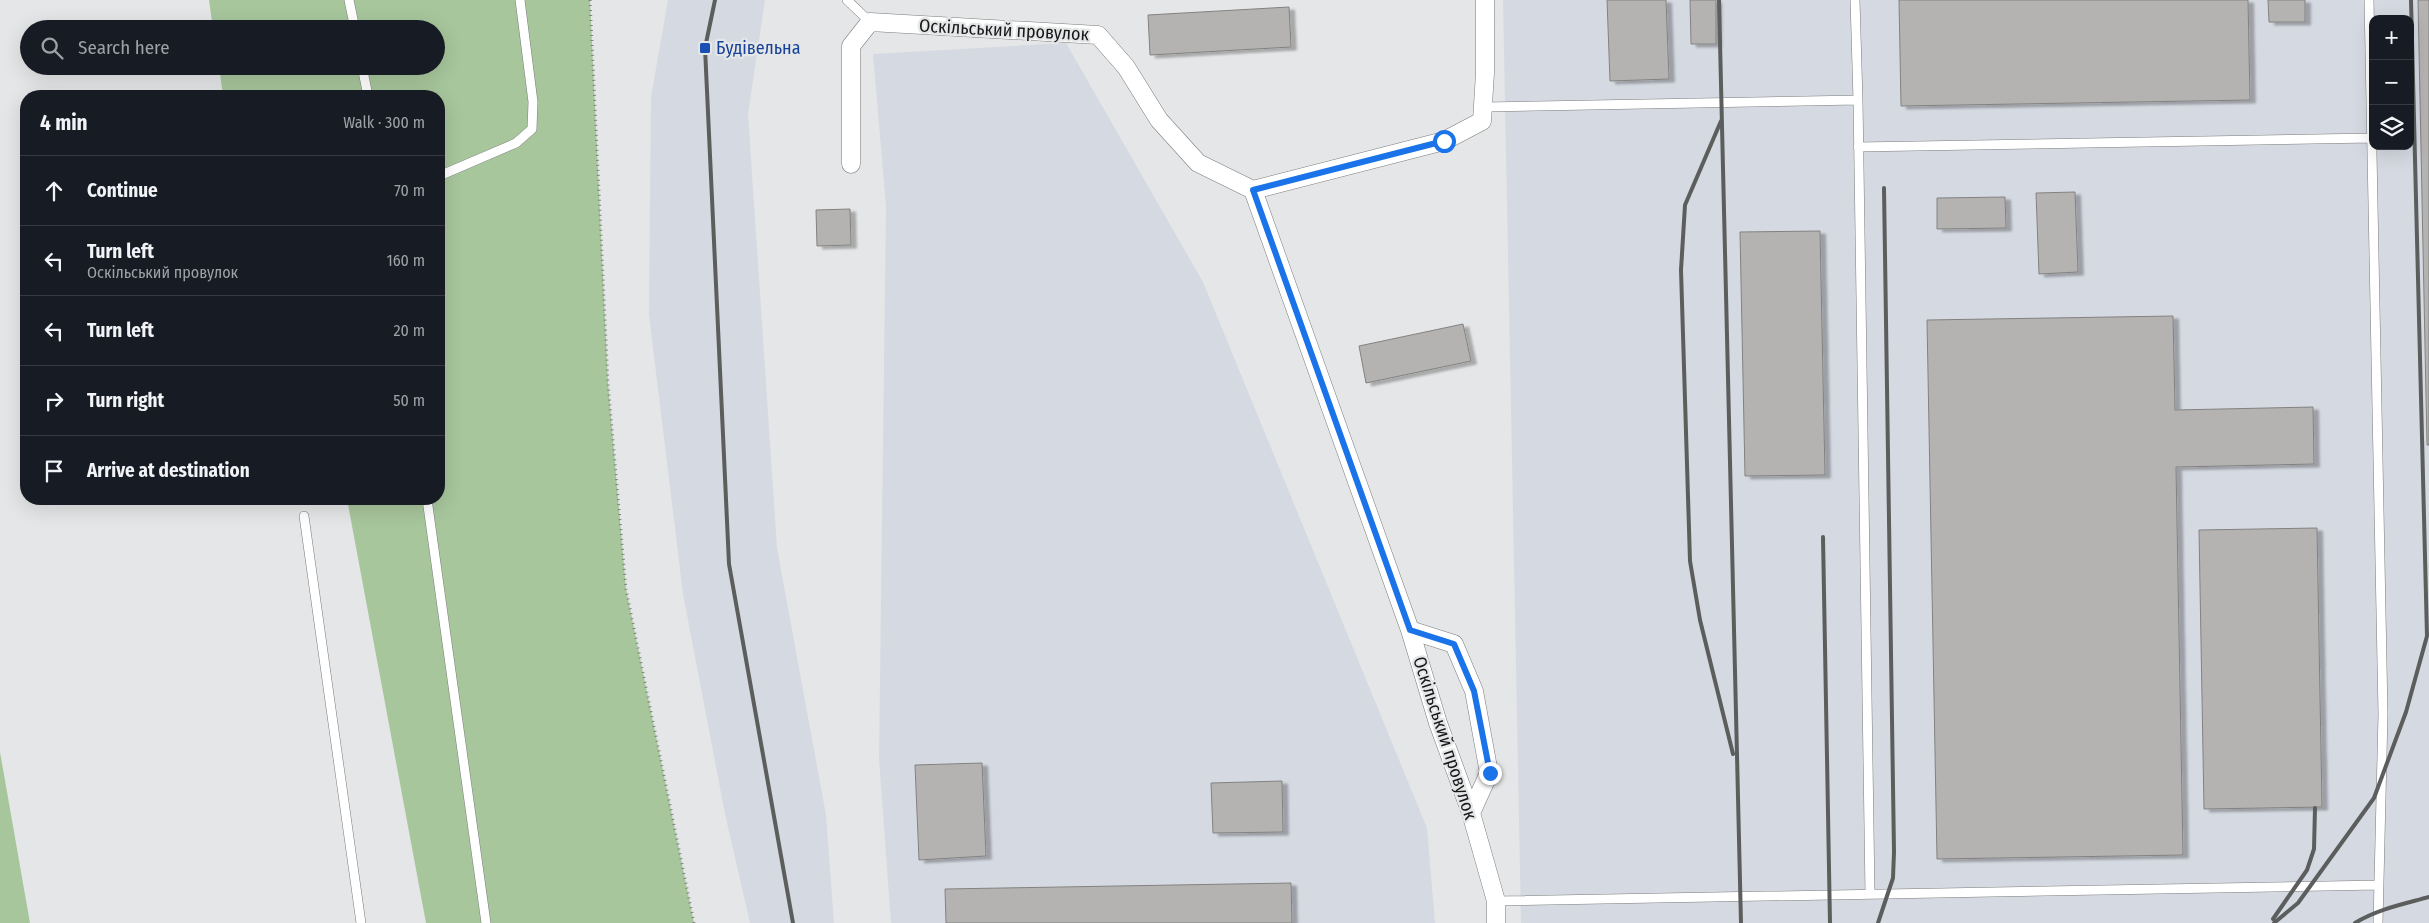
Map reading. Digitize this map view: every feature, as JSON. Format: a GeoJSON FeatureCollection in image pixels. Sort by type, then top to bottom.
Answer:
{"type":"FeatureCollection","features":[{"type":"Feature","properties":{"kind":"street"},"geometry":{"type":"LineString","coordinates":[[1253,190],[1444,141],[1482,121],[1485,73],[1485,0]]}},
{"type":"Feature","properties":{"kind":"street"},"geometry":{"type":"LineString","coordinates":[[851,164],[852,46],[870,22]]}},
{"type":"Feature","properties":{"kind":"street","name":"Оскільський провулок"},"geometry":{"type":"LineString","coordinates":[[870,22],[1098,35],[1126,67],[1159,120],[1198,163],[1253,190],[1410,630],[1438,723],[1471,812],[1496,901],[1496,923]]}},
{"type":"Feature","properties":{"kind":"street"},"geometry":{"type":"LineString","coordinates":[[1410,630],[1454,644],[1474,691],[1490,773],[1471,812]]}},
{"type":"Feature","properties":{"kind":"lane"},"geometry":{"type":"LineString","coordinates":[[349,0],[353,20]]}},
{"type":"Feature","properties":{"kind":"lane"},"geometry":{"type":"LineString","coordinates":[[445,173],[516,143],[532,129],[533,102],[520,0]]}},
{"type":"Feature","properties":{"kind":"lane"},"geometry":{"type":"LineString","coordinates":[[847,0],[870,22]]}},
{"type":"Feature","properties":{"kind":"lane"},"geometry":{"type":"LineString","coordinates":[[1855,0],[1870,894]]}},
{"type":"Feature","properties":{"kind":"lane"},"geometry":{"type":"LineString","coordinates":[[2369,0],[2371,105]]}},
{"type":"Feature","properties":{"kind":"lane"},"geometry":{"type":"LineString","coordinates":[[364,75],[367,90]]}},
{"type":"Feature","properties":{"kind":"lane"},"geometry":{"type":"LineString","coordinates":[[1483,107],[1858,100]]}},
{"type":"Feature","properties":{"kind":"lane"},"geometry":{"type":"LineString","coordinates":[[1858,147],[2369,138]]}},
{"type":"Feature","properties":{"kind":"lane"},"geometry":{"type":"LineString","coordinates":[[2372,150],[2383,714],[2378,923]]}},
{"type":"Feature","properties":{"kind":"lane"},"geometry":{"type":"LineString","coordinates":[[428,505],[486,923]]}},
{"type":"Feature","properties":{"kind":"lane"},"geometry":{"type":"LineString","coordinates":[[304,516],[361,923]]}},
{"type":"Feature","properties":{"kind":"lane"},"geometry":{"type":"LineString","coordinates":[[1496,901],[2379,885]]}},
{"type":"Feature","properties":{"kind":"path"},"geometry":{"type":"LineString","coordinates":[[590,0],[608,383],[626,589],[694,923]]}},
{"type":"Feature","properties":{"kind":"shaded area"},"geometry":{"type":"Polygon","coordinates":[[[668,0],[765,0],[748,114],[777,548],[826,815],[834,923],[750,923],[725,814],[683,594],[649,315],[651,97],[668,0]]]}},
{"type":"Feature","properties":{"kind":"shaded area"},"geometry":{"type":"Polygon","coordinates":[[[1503,0],[2429,0],[2429,923],[1521,923],[1503,0]]]}},
{"type":"Feature","properties":{"kind":"shaded area"},"geometry":{"type":"Polygon","coordinates":[[[1066,43],[1203,282],[1427,828],[1435,923],[891,923],[879,759],[886,207],[873,54],[1066,43]]]}},
{"type":"Feature","properties":{"kind":"green space"},"geometry":{"type":"Polygon","coordinates":[[[209,0],[590,0],[608,383],[626,589],[694,923],[426,923],[348,505],[445,505],[445,90],[222,90],[220,75],[445,75],[445,20],[212,20],[209,0]]]}},
{"type":"Feature","properties":{"kind":"green space"},"geometry":{"type":"Polygon","coordinates":[[[0,752],[30,923],[0,923],[0,752]]]}},
{"type":"Feature","properties":{"kind":"building"},"geometry":{"type":"Polygon","coordinates":[[[1607,0],[1666,0],[1669,79],[1610,81],[1607,0]]]}},
{"type":"Feature","properties":{"kind":"building"},"geometry":{"type":"Polygon","coordinates":[[[1690,0],[1716,0],[1716,44],[1691,44],[1690,0]]]}},
{"type":"Feature","properties":{"kind":"building"},"geometry":{"type":"Polygon","coordinates":[[[1899,0],[2248,0],[2250,100],[1901,106],[1899,0]]]}},
{"type":"Feature","properties":{"kind":"building"},"geometry":{"type":"Polygon","coordinates":[[[2268,0],[2305,0],[2305,22],[2269,22],[2268,0]]]}},
{"type":"Feature","properties":{"kind":"building"},"geometry":{"type":"Polygon","coordinates":[[[2418,0],[2429,0],[2429,445],[2427,445],[2418,0]]]}},
{"type":"Feature","properties":{"kind":"building"},"geometry":{"type":"Polygon","coordinates":[[[1289,7],[1291,47],[1150,55],[1148,15],[1289,7]]]}},
{"type":"Feature","properties":{"kind":"building"},"geometry":{"type":"Polygon","coordinates":[[[2075,192],[2078,272],[2039,274],[2036,193],[2075,192]]]}},
{"type":"Feature","properties":{"kind":"building"},"geometry":{"type":"Polygon","coordinates":[[[2005,197],[2006,228],[1937,229],[1937,198],[2005,197]]]}},
{"type":"Feature","properties":{"kind":"building"},"geometry":{"type":"Polygon","coordinates":[[[850,209],[851,245],[817,246],[816,210],[850,209]]]}},
{"type":"Feature","properties":{"kind":"building"},"geometry":{"type":"Polygon","coordinates":[[[1820,231],[1825,475],[1745,476],[1740,232],[1820,231]]]}},
{"type":"Feature","properties":{"kind":"building"},"geometry":{"type":"Polygon","coordinates":[[[2173,316],[2175,410],[2313,407],[2314,464],[2176,467],[2183,855],[1937,859],[1927,320],[2173,316]]]}},
{"type":"Feature","properties":{"kind":"building"},"geometry":{"type":"Polygon","coordinates":[[[1463,324],[1471,361],[1366,383],[1359,346],[1463,324]]]}},
{"type":"Feature","properties":{"kind":"building"},"geometry":{"type":"Polygon","coordinates":[[[2317,528],[2322,807],[2204,809],[2199,530],[2317,528]]]}},
{"type":"Feature","properties":{"kind":"building"},"geometry":{"type":"Polygon","coordinates":[[[982,763],[986,856],[919,860],[915,765],[982,763]]]}},
{"type":"Feature","properties":{"kind":"building"},"geometry":{"type":"Polygon","coordinates":[[[1282,781],[1283,832],[1213,833],[1211,783],[1282,781]]]}},
{"type":"Feature","properties":{"kind":"building"},"geometry":{"type":"Polygon","coordinates":[[[1291,883],[1292,923],[946,923],[945,889],[1291,883]]]}},
{"type":"Feature","properties":{"kind":"railway"},"geometry":{"type":"LineString","coordinates":[[715,0],[705,48],[729,564],[793,923]]}},
{"type":"Feature","properties":{"kind":"railway"},"geometry":{"type":"LineString","coordinates":[[1719,0],[1741,923]]}},
{"type":"Feature","properties":{"kind":"railway"},"geometry":{"type":"LineString","coordinates":[[2274,923],[2298,903],[2374,798],[2406,712],[2427,636],[2411,0]]}},
{"type":"Feature","properties":{"kind":"railway"},"geometry":{"type":"LineString","coordinates":[[1721,121],[1685,205],[1681,270],[1690,561],[1700,620],[1733,754]]}},
{"type":"Feature","properties":{"kind":"railway"},"geometry":{"type":"LineString","coordinates":[[1878,923],[1893,878],[1894,852],[1884,188]]}},
{"type":"Feature","properties":{"kind":"railway"},"geometry":{"type":"LineString","coordinates":[[1823,537],[1830,923]]}},
{"type":"Feature","properties":{"kind":"railway"},"geometry":{"type":"LineString","coordinates":[[2273,919],[2307,870],[2314,849],[2315,808]]}},
{"type":"Feature","properties":{"kind":"railway"},"geometry":{"type":"LineString","coordinates":[[2355,923],[2382,910],[2429,897]]}},
{"type":"Feature","properties":{"kind":"place","name":"Будівельна"},"geometry":{"type":"Point","coordinates":[705,48]}},
{"type":"Feature","properties":{"kind":"route"},"geometry":{"type":"LineString","coordinates":[[1444,141],[1253,190],[1410,630],[1454,644],[1474,691],[1490,773]]}}]}
